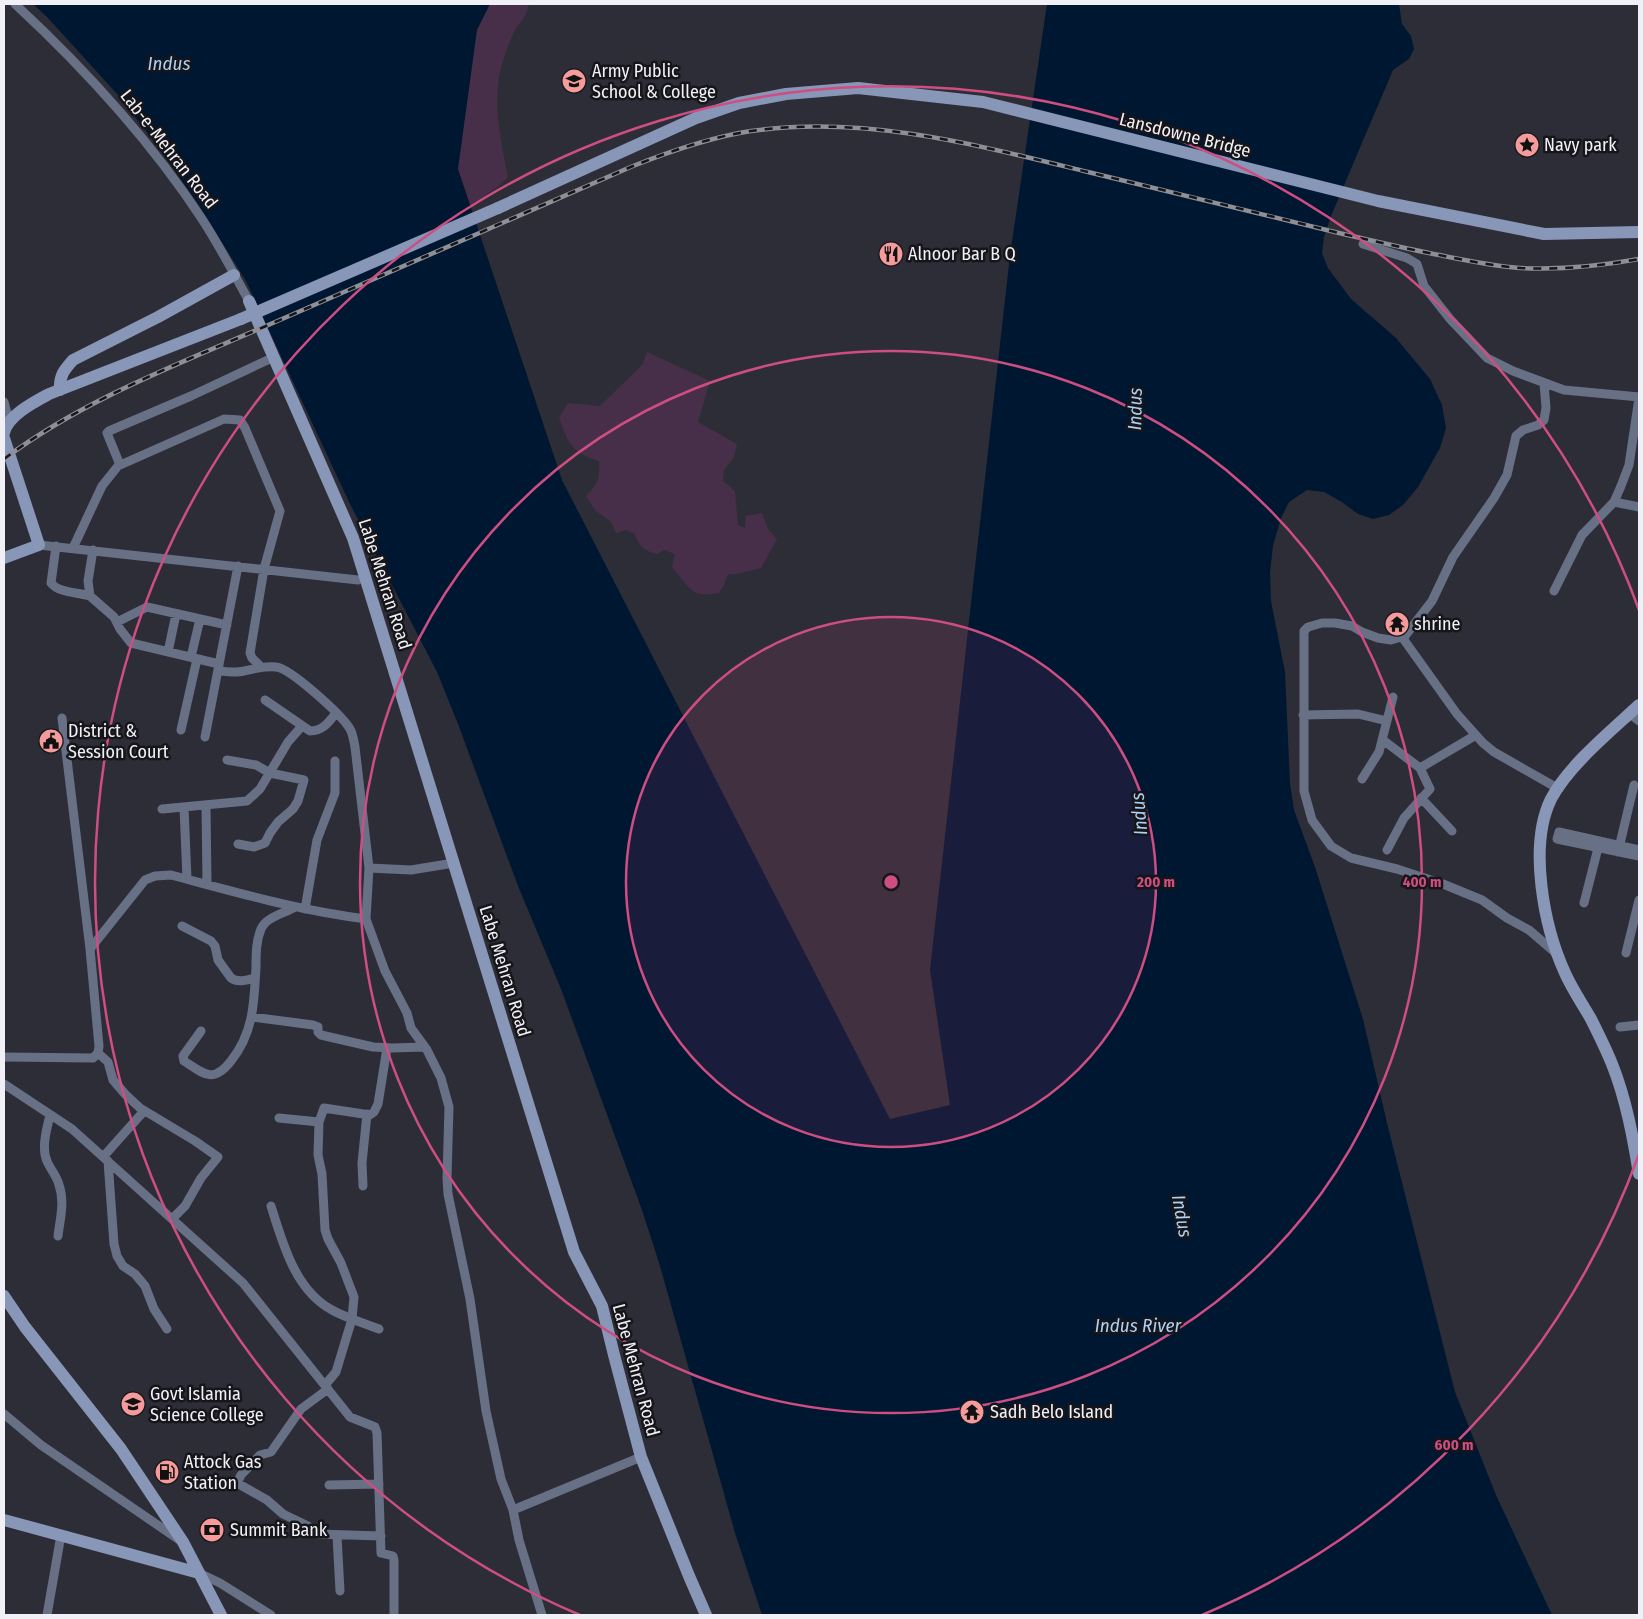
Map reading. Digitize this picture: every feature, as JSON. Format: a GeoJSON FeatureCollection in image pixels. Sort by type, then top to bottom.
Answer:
{"type":"FeatureCollection","features":[{"type":"Feature","properties":{"kind":"main road","name":"Lansdowne Bridge"},"geometry":{"type":"LineString","coordinates":[[5,429],[32,404],[60,390],[241,319],[498,208],[696,118],[738,103],[786,94],[858,88],[983,102],[1378,201],[1544,234],[1639,232]]}},
{"type":"Feature","properties":{"kind":"main road"},"geometry":{"type":"LineString","coordinates":[[60,390],[59,380],[63,371],[73,360],[158,318],[234,275]]}},
{"type":"Feature","properties":{"kind":"main road","name":"Lab-e-Mehran Road"},"geometry":{"type":"LineString","coordinates":[[249,301],[266,338]]}},
{"type":"Feature","properties":{"kind":"main road","name":"Labe Mehran Road"},"geometry":{"type":"LineString","coordinates":[[266,338],[353,538],[574,1252],[602,1306],[641,1457],[706,1615]]}},
{"type":"Feature","properties":{"kind":"main road"},"geometry":{"type":"LineString","coordinates":[[4,558],[39,545],[5,429]]}},
{"type":"Feature","properties":{"kind":"main road"},"geometry":{"type":"LineString","coordinates":[[1636,713],[1571,770],[1552,799],[1543,821],[1539,852],[1542,894],[1557,954],[1565,974],[1592,1020],[1612,1064],[1631,1128],[1639,1174]]}},
{"type":"Feature","properties":{"kind":"main road"},"geometry":{"type":"LineString","coordinates":[[5,1299],[121,1449],[183,1542],[221,1615]]}},
{"type":"Feature","properties":{"kind":"main road"},"geometry":{"type":"LineString","coordinates":[[4,1520],[199,1573]]}},
{"type":"Feature","properties":{"kind":"street","name":"Lab-e-Mehran Road"},"geometry":{"type":"LineString","coordinates":[[15,4],[88,76],[152,151],[202,219],[249,301]]}},
{"type":"Feature","properties":{"kind":"street"},"geometry":{"type":"LineString","coordinates":[[1363,244],[1412,261],[1418,267],[1424,286],[1450,319],[1487,358],[1513,371],[1564,390],[1639,397],[1636,448],[1614,502],[1582,535],[1554,591]]}},
{"type":"Feature","properties":{"kind":"street"},"geometry":{"type":"LineString","coordinates":[[120,465],[107,433],[274,357]]}},
{"type":"Feature","properties":{"kind":"street"},"geometry":{"type":"LineString","coordinates":[[1544,383],[1546,408],[1544,420],[1538,425],[1523,430],[1516,436],[1507,475],[1494,498],[1453,556],[1432,601],[1405,636],[1391,640],[1378,638],[1352,626],[1335,623],[1308,627],[1304,632],[1304,791],[1312,820],[1331,846],[1351,858],[1397,869],[1443,884],[1482,900],[1507,918],[1529,930],[1557,954]]}},
{"type":"Feature","properties":{"kind":"street"},"geometry":{"type":"LineString","coordinates":[[4,402],[5,429]]}},
{"type":"Feature","properties":{"kind":"street"},"geometry":{"type":"LineString","coordinates":[[73,548],[102,486],[120,465],[224,418],[240,420],[280,511],[264,569],[250,653],[252,658],[261,667]]}},
{"type":"Feature","properties":{"kind":"street"},"geometry":{"type":"LineString","coordinates":[[1614,502],[1639,508]]}},
{"type":"Feature","properties":{"kind":"street"},"geometry":{"type":"LineString","coordinates":[[39,545],[358,580]]}},
{"type":"Feature","properties":{"kind":"street"},"geometry":{"type":"LineString","coordinates":[[56,546],[51,583],[72,593],[90,596],[117,622],[131,643],[194,658],[230,673],[273,666],[285,670],[327,703],[350,729],[355,748],[369,868],[366,919],[385,971],[407,1013],[411,1028],[427,1050],[441,1078],[449,1107],[448,1194],[470,1299],[486,1412],[501,1479],[513,1510],[519,1540],[542,1615]]}},
{"type":"Feature","properties":{"kind":"street"},"geometry":{"type":"LineString","coordinates":[[90,596],[88,581],[93,550]]}},
{"type":"Feature","properties":{"kind":"street"},"geometry":{"type":"LineString","coordinates":[[205,737],[238,566]]}},
{"type":"Feature","properties":{"kind":"street"},"geometry":{"type":"LineString","coordinates":[[117,622],[147,607],[227,625]]}},
{"type":"Feature","properties":{"kind":"street"},"geometry":{"type":"LineString","coordinates":[[168,652],[176,614]]}},
{"type":"Feature","properties":{"kind":"street"},"geometry":{"type":"LineString","coordinates":[[181,730],[200,619]]}},
{"type":"Feature","properties":{"kind":"street"},"geometry":{"type":"LineString","coordinates":[[1402,637],[1457,714],[1476,735],[1494,752],[1558,789]]}},
{"type":"Feature","properties":{"kind":"street"},"geometry":{"type":"LineString","coordinates":[[1362,779],[1383,740],[1393,697]]}},
{"type":"Feature","properties":{"kind":"street"},"geometry":{"type":"LineString","coordinates":[[265,700],[310,731],[317,731],[323,728],[336,713]]}},
{"type":"Feature","properties":{"kind":"street"},"geometry":{"type":"LineString","coordinates":[[1303,715],[1358,714],[1387,721]]}},
{"type":"Feature","properties":{"kind":"street"},"geometry":{"type":"LineString","coordinates":[[4,1057],[92,1058],[98,1053],[99,1046],[90,949],[62,718]]}},
{"type":"Feature","properties":{"kind":"street"},"geometry":{"type":"LineString","coordinates":[[162,810],[247,801],[260,789],[288,742],[302,726]]}},
{"type":"Feature","properties":{"kind":"street"},"geometry":{"type":"LineString","coordinates":[[1420,768],[1476,735]]}},
{"type":"Feature","properties":{"kind":"street"},"geometry":{"type":"LineString","coordinates":[[1383,740],[1420,768],[1430,789],[1404,818],[1387,850]]}},
{"type":"Feature","properties":{"kind":"street"},"geometry":{"type":"LineString","coordinates":[[227,760],[256,765],[270,773],[304,780],[298,801],[293,809],[278,822],[265,843],[254,847],[238,844]]}},
{"type":"Feature","properties":{"kind":"street"},"geometry":{"type":"LineString","coordinates":[[305,909],[317,840],[335,793],[335,760]]}},
{"type":"Feature","properties":{"kind":"street"},"geometry":{"type":"LineString","coordinates":[[1619,849],[1634,785]]}},
{"type":"Feature","properties":{"kind":"street"},"geometry":{"type":"LineString","coordinates":[[1421,798],[1452,831]]}},
{"type":"Feature","properties":{"kind":"street"},"geometry":{"type":"LineString","coordinates":[[206,805],[207,884]]}},
{"type":"Feature","properties":{"kind":"street"},"geometry":{"type":"LineString","coordinates":[[184,807],[187,879]]}},
{"type":"Feature","properties":{"kind":"street"},"geometry":{"type":"LineString","coordinates":[[1639,850],[1619,849],[1598,848],[1558,839],[1559,832],[1619,849],[1639,856]]}},
{"type":"Feature","properties":{"kind":"street"},"geometry":{"type":"LineString","coordinates":[[1584,903],[1598,848]]}},
{"type":"Feature","properties":{"kind":"street"},"geometry":{"type":"LineString","coordinates":[[369,868],[411,870],[454,863]]}},
{"type":"Feature","properties":{"kind":"street"},"geometry":{"type":"LineString","coordinates":[[90,949],[145,880],[155,876],[171,875],[294,907],[330,915],[366,919]]}},
{"type":"Feature","properties":{"kind":"street"},"geometry":{"type":"LineString","coordinates":[[1626,953],[1639,900]]}},
{"type":"Feature","properties":{"kind":"street"},"geometry":{"type":"LineString","coordinates":[[201,1031],[183,1056],[184,1061],[203,1074],[212,1076],[220,1073],[237,1054],[246,1038],[252,1017],[256,951],[261,928],[269,919],[294,907]]}},
{"type":"Feature","properties":{"kind":"street"},"geometry":{"type":"LineString","coordinates":[[182,926],[211,941],[215,946],[218,960],[230,978],[244,981],[255,978]]}},
{"type":"Feature","properties":{"kind":"street"},"geometry":{"type":"LineString","coordinates":[[252,1017],[313,1025],[318,1027],[318,1032],[321,1035],[365,1046],[387,1048],[424,1046]]}},
{"type":"Feature","properties":{"kind":"street"},"geometry":{"type":"LineString","coordinates":[[1620,1027],[1639,1025]]}},
{"type":"Feature","properties":{"kind":"street"},"geometry":{"type":"LineString","coordinates":[[381,1536],[318,1534],[308,1526],[283,1514],[267,1500],[237,1483],[260,1455],[271,1452],[301,1409],[326,1387],[336,1372],[352,1319],[354,1297],[341,1263],[325,1230],[322,1174],[318,1155],[319,1122],[324,1108],[370,1115],[374,1112],[378,1104],[387,1048]]}},
{"type":"Feature","properties":{"kind":"street"},"geometry":{"type":"LineString","coordinates":[[98,1053],[108,1062],[113,1080],[144,1111],[218,1157],[200,1178],[186,1206],[172,1219]]}},
{"type":"Feature","properties":{"kind":"street"},"geometry":{"type":"LineString","coordinates":[[4,1084],[72,1129],[243,1283],[350,1417],[375,1427],[377,1433],[381,1553],[392,1556],[394,1560],[394,1615]]}},
{"type":"Feature","properties":{"kind":"street"},"geometry":{"type":"LineString","coordinates":[[144,1111],[106,1159],[114,1244],[117,1256],[123,1266],[142,1281],[154,1309],[167,1329]]}},
{"type":"Feature","properties":{"kind":"street"},"geometry":{"type":"LineString","coordinates":[[50,1114],[46,1130],[44,1153],[62,1196],[58,1236]]}},
{"type":"Feature","properties":{"kind":"street"},"geometry":{"type":"LineString","coordinates":[[363,1186],[362,1163],[366,1114]]}},
{"type":"Feature","properties":{"kind":"street"},"geometry":{"type":"LineString","coordinates":[[279,1118],[319,1122]]}},
{"type":"Feature","properties":{"kind":"street"},"geometry":{"type":"LineString","coordinates":[[271,1206],[290,1260],[302,1281],[323,1304],[333,1311],[379,1329]]}},
{"type":"Feature","properties":{"kind":"street"},"geometry":{"type":"LineString","coordinates":[[4,1414],[41,1444],[183,1542]]}},
{"type":"Feature","properties":{"kind":"street"},"geometry":{"type":"LineString","coordinates":[[513,1510],[641,1457]]}},
{"type":"Feature","properties":{"kind":"street"},"geometry":{"type":"LineString","coordinates":[[329,1485],[379,1484]]}},
{"type":"Feature","properties":{"kind":"street"},"geometry":{"type":"LineString","coordinates":[[47,1615],[61,1535]]}},
{"type":"Feature","properties":{"kind":"street"},"geometry":{"type":"LineString","coordinates":[[336,1536],[340,1591]]}},
{"type":"Feature","properties":{"kind":"street"},"geometry":{"type":"LineString","coordinates":[[199,1573],[220,1583],[271,1615]]}},
{"type":"Feature","properties":{"kind":"shaded area"},"geometry":{"type":"Polygon","coordinates":[[[482,4],[529,4],[526,14],[513,34],[508,47],[500,70],[498,85],[498,116],[508,177],[459,214],[456,125],[482,4]]]}},
{"type":"Feature","properties":{"kind":"shaded area"},"geometry":{"type":"Polygon","coordinates":[[[647,352],[710,381],[698,422],[737,444],[734,457],[724,470],[723,481],[735,491],[738,525],[745,528],[746,516],[762,513],[768,529],[777,539],[761,568],[737,574],[728,574],[719,593],[702,594],[691,589],[672,567],[675,554],[664,550],[657,554],[652,553],[645,550],[638,542],[635,534],[626,530],[616,533],[611,522],[595,510],[586,496],[597,480],[599,461],[590,458],[572,446],[559,418],[568,403],[600,406],[643,364],[647,352]]]}},
{"type":"Feature","properties":{"kind":"water","name":"Indus River"},"geometry":{"type":"Polygon","coordinates":[[[33,4],[490,4],[477,30],[458,169],[562,480],[890,1119],[950,1105],[930,970],[1010,255],[1047,4],[1399,4],[1402,24],[1411,36],[1414,49],[1409,59],[1393,70],[1331,216],[1324,237],[1322,253],[1328,268],[1351,299],[1396,338],[1430,379],[1442,405],[1446,428],[1440,448],[1418,487],[1403,505],[1389,515],[1373,519],[1358,514],[1324,492],[1307,490],[1289,502],[1281,518],[1273,546],[1270,572],[1271,601],[1285,672],[1290,784],[1294,810],[1315,867],[1363,1019],[1387,1123],[1455,1392],[1496,1495],[1552,1615],[762,1615],[735,1533],[660,1266],[642,1210],[561,989],[518,886],[437,672],[350,504],[246,281],[198,204],[156,144],[118,95],[33,4]]]}},
{"type":"Feature","properties":{"kind":"railway"},"geometry":{"type":"LineString","coordinates":[[4,459],[34,438],[98,401],[164,370],[633,166],[691,145],[751,131],[794,127],[837,127],[921,135],[1005,152],[1339,233],[1498,266],[1566,268],[1639,259]]}},
{"type":"Feature","properties":{"kind":"place","name":"Army Public School & College"},"geometry":{"type":"Point","coordinates":[574,81]}},
{"type":"Feature","properties":{"kind":"place","name":"Navy park"},"geometry":{"type":"Point","coordinates":[1527,145]}},
{"type":"Feature","properties":{"kind":"place","name":"Alnoor Bar B Q"},"geometry":{"type":"Point","coordinates":[891,254]}},
{"type":"Feature","properties":{"kind":"place","name":"shrine"},"geometry":{"type":"Point","coordinates":[1397,624]}},
{"type":"Feature","properties":{"kind":"place","name":"District & Session Court"},"geometry":{"type":"Point","coordinates":[51,741]}},
{"type":"Feature","properties":{"kind":"place","name":"Govt Islamia Science College"},"geometry":{"type":"Point","coordinates":[133,1404]}},
{"type":"Feature","properties":{"kind":"place","name":"Sadh Belo Island"},"geometry":{"type":"Point","coordinates":[972,1412]}},
{"type":"Feature","properties":{"kind":"place","name":"Attock Gas Station"},"geometry":{"type":"Point","coordinates":[167,1472]}},
{"type":"Feature","properties":{"kind":"place","name":"Summit Bank"},"geometry":{"type":"Point","coordinates":[212,1530]}},
{"type":"Feature","properties":{"kind":"water label","name":"Indus"},"geometry":{"type":"Point","coordinates":[169,63]}},
{"type":"Feature","properties":{"kind":"water label","name":"Indus"},"geometry":{"type":"Point","coordinates":[1135,409]}},
{"type":"Feature","properties":{"kind":"water label","name":"Indus"},"geometry":{"type":"Point","coordinates":[1139,814]}},
{"type":"Feature","properties":{"kind":"water label","name":"Indus"},"geometry":{"type":"Point","coordinates":[1182,1216]}}]}
